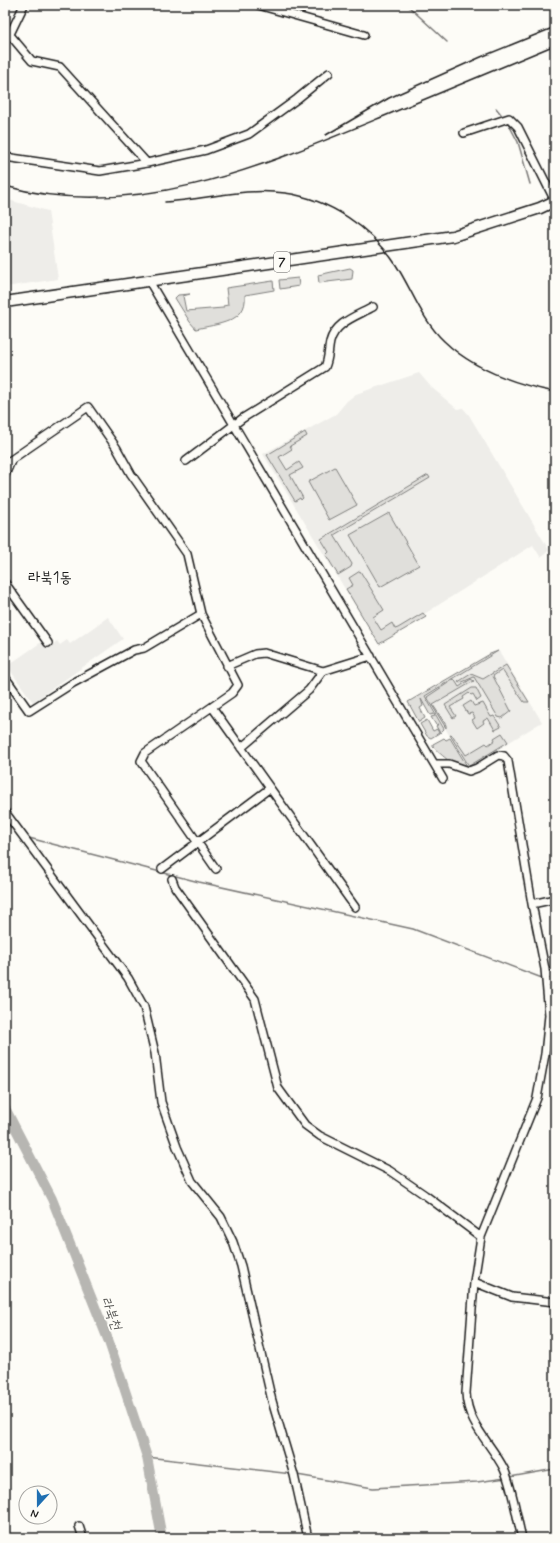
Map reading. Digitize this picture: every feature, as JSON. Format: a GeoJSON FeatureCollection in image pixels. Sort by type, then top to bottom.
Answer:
{"type":"FeatureCollection","features":[{"type":"Feature","properties":{"kind":"highway","name":"7"},"geometry":{"type":"LineString","coordinates":[[5,302],[453,236],[540,208],[555,201]]}},
{"type":"Feature","properties":{"kind":"street"},"geometry":{"type":"LineString","coordinates":[[258,5],[364,35]]}},
{"type":"Feature","properties":{"kind":"street"},"geometry":{"type":"LineString","coordinates":[[10,34],[25,6]]}},
{"type":"Feature","properties":{"kind":"street"},"geometry":{"type":"LineString","coordinates":[[5,28],[32,61],[60,66],[147,163]]}},
{"type":"Feature","properties":{"kind":"street"},"geometry":{"type":"LineString","coordinates":[[5,156],[100,171],[147,163],[206,150],[249,134],[297,99],[329,73]]}},
{"type":"Feature","properties":{"kind":"street"},"geometry":{"type":"LineString","coordinates":[[464,132],[506,119],[518,127],[555,201]]}},
{"type":"Feature","properties":{"kind":"street"},"geometry":{"type":"LineString","coordinates":[[150,281],[158,297],[235,424],[443,779]]}},
{"type":"Feature","properties":{"kind":"street"},"geometry":{"type":"LineString","coordinates":[[186,461],[235,424],[325,367],[330,358],[330,341],[334,331],[342,323],[373,307]]}},
{"type":"Feature","properties":{"kind":"street"},"geometry":{"type":"LineString","coordinates":[[5,475],[8,462],[88,407],[116,447],[131,474],[187,554],[201,614],[238,685],[232,693],[144,753],[141,761],[216,869]]}},
{"type":"Feature","properties":{"kind":"street"},"geometry":{"type":"LineString","coordinates":[[5,583],[48,643]]}},
{"type":"Feature","properties":{"kind":"street"},"geometry":{"type":"LineString","coordinates":[[5,677],[29,711],[73,683],[134,650],[144,648],[201,614]]}},
{"type":"Feature","properties":{"kind":"street"},"geometry":{"type":"LineString","coordinates":[[227,666],[256,654],[264,653],[323,671],[371,656]]}},
{"type":"Feature","properties":{"kind":"street"},"geometry":{"type":"LineString","coordinates":[[241,748],[309,690],[323,671]]}},
{"type":"Feature","properties":{"kind":"street"},"geometry":{"type":"LineString","coordinates":[[212,707],[355,907]]}},
{"type":"Feature","properties":{"kind":"street"},"geometry":{"type":"LineString","coordinates":[[435,764],[449,764],[469,771],[477,768],[498,755],[504,756],[508,761],[546,979],[549,1016],[545,1054],[536,1098],[481,1237],[474,1282],[467,1405],[470,1417],[504,1469],[522,1538]]}},
{"type":"Feature","properties":{"kind":"street"},"geometry":{"type":"LineString","coordinates":[[162,869],[270,788]]}},
{"type":"Feature","properties":{"kind":"street"},"geometry":{"type":"LineString","coordinates":[[5,812],[128,978],[144,1007],[155,1053],[159,1091],[167,1120],[192,1181],[221,1217],[233,1242],[241,1266],[272,1401],[294,1474],[308,1538]]}},
{"type":"Feature","properties":{"kind":"street"},"geometry":{"type":"LineString","coordinates":[[172,879],[175,887],[255,999],[278,1088],[305,1125],[320,1136],[390,1172],[425,1194],[481,1237]]}},
{"type":"Feature","properties":{"kind":"street"},"geometry":{"type":"LineString","coordinates":[[532,904],[555,899]]}},
{"type":"Feature","properties":{"kind":"street"},"geometry":{"type":"LineString","coordinates":[[546,979],[555,975]]}},
{"type":"Feature","properties":{"kind":"street"},"geometry":{"type":"LineString","coordinates":[[546,979],[555,982]]}},
{"type":"Feature","properties":{"kind":"street"},"geometry":{"type":"LineString","coordinates":[[474,1282],[512,1297],[555,1302]]}},
{"type":"Feature","properties":{"kind":"street"},"geometry":{"type":"LineString","coordinates":[[79,1526],[83,1538]]}},
{"type":"Feature","properties":{"kind":"shaded area"},"geometry":{"type":"Polygon","coordinates":[[[5,199],[48,211],[58,279],[5,287],[5,199]]]}},
{"type":"Feature","properties":{"kind":"shaded area"},"geometry":{"type":"Polygon","coordinates":[[[350,268],[353,270],[352,279],[319,283],[318,275],[350,268]]]}},
{"type":"Feature","properties":{"kind":"shaded area"},"geometry":{"type":"Polygon","coordinates":[[[298,278],[299,286],[280,289],[279,280],[298,278]]]}},
{"type":"Feature","properties":{"kind":"shaded area"},"geometry":{"type":"Polygon","coordinates":[[[273,281],[274,290],[245,295],[245,304],[236,317],[229,321],[196,329],[175,298],[178,295],[190,294],[183,296],[186,311],[223,308],[223,306],[228,305],[226,288],[273,281]]]}},
{"type":"Feature","properties":{"kind":"shaded area"},"geometry":{"type":"Polygon","coordinates":[[[419,373],[431,387],[457,409],[463,408],[469,415],[549,550],[541,558],[533,545],[380,642],[376,640],[263,454],[336,414],[347,401],[356,394],[419,373]]]}},
{"type":"Feature","properties":{"kind":"shaded area"},"geometry":{"type":"Polygon","coordinates":[[[305,432],[307,436],[290,446],[292,449],[279,457],[287,470],[299,462],[303,468],[290,475],[303,498],[295,501],[267,455],[305,432]]]}},
{"type":"Feature","properties":{"kind":"shaded area"},"geometry":{"type":"Polygon","coordinates":[[[335,467],[357,505],[329,520],[308,482],[335,467]]]}},
{"type":"Feature","properties":{"kind":"shaded area"},"geometry":{"type":"Polygon","coordinates":[[[428,475],[430,478],[334,535],[352,564],[351,567],[338,575],[326,555],[329,552],[321,539],[428,475]]]}},
{"type":"Feature","properties":{"kind":"shaded area"},"geometry":{"type":"Polygon","coordinates":[[[389,513],[419,565],[380,587],[350,535],[389,513]]]}},
{"type":"Feature","properties":{"kind":"shaded area"},"geometry":{"type":"Polygon","coordinates":[[[360,571],[384,610],[373,617],[381,630],[392,623],[395,629],[398,628],[423,613],[426,617],[379,644],[346,589],[353,585],[349,578],[360,571]]]}},
{"type":"Feature","properties":{"kind":"shaded area"},"geometry":{"type":"Polygon","coordinates":[[[108,617],[123,639],[33,702],[7,666],[43,641],[48,648],[57,641],[60,645],[67,640],[70,644],[108,617]]]}},
{"type":"Feature","properties":{"kind":"shaded area"},"geometry":{"type":"Polygon","coordinates":[[[498,651],[425,696],[444,729],[440,733],[436,726],[439,724],[436,725],[431,717],[435,716],[434,714],[430,715],[421,699],[423,706],[420,708],[425,718],[419,722],[408,702],[490,654],[498,651]]]}},
{"type":"Feature","properties":{"kind":"shaded area"},"geometry":{"type":"Polygon","coordinates":[[[499,651],[542,722],[469,767],[425,696],[499,651]]]}},
{"type":"Feature","properties":{"kind":"shaded area"},"geometry":{"type":"Polygon","coordinates":[[[506,665],[529,702],[524,702],[502,670],[493,676],[511,711],[502,718],[498,717],[474,677],[460,683],[458,682],[471,674],[483,679],[506,665]]]}},
{"type":"Feature","properties":{"kind":"shaded area"},"geometry":{"type":"Polygon","coordinates":[[[454,679],[459,687],[471,679],[474,681],[433,705],[446,725],[446,728],[427,697],[454,679]]]}},
{"type":"Feature","properties":{"kind":"shaded area"},"geometry":{"type":"Polygon","coordinates":[[[472,688],[476,688],[481,698],[477,701],[473,694],[471,695],[469,693],[463,697],[464,699],[450,707],[456,716],[453,718],[445,705],[472,688]]]}},
{"type":"Feature","properties":{"kind":"shaded area"},"geometry":{"type":"Polygon","coordinates":[[[471,701],[474,706],[483,703],[491,717],[494,716],[501,727],[495,730],[488,718],[477,728],[472,720],[475,718],[472,713],[468,714],[463,706],[471,701]]]}},
{"type":"Feature","properties":{"kind":"shaded area"},"geometry":{"type":"Polygon","coordinates":[[[427,720],[433,731],[437,729],[439,733],[431,738],[427,736],[420,724],[427,720]]]}},
{"type":"Feature","properties":{"kind":"shaded area"},"geometry":{"type":"Polygon","coordinates":[[[502,733],[508,742],[469,766],[450,735],[453,736],[466,755],[486,743],[488,745],[495,740],[494,738],[502,733]]]}},
{"type":"Feature","properties":{"kind":"shaded area"},"geometry":{"type":"Polygon","coordinates":[[[444,738],[446,740],[450,738],[467,766],[453,763],[433,747],[433,744],[444,738]]]}},
{"type":"Feature","properties":{"kind":"waterway"},"geometry":{"type":"LineString","coordinates":[[407,5],[447,42]]}},
{"type":"Feature","properties":{"kind":"waterway"},"geometry":{"type":"LineString","coordinates":[[496,108],[504,118]]}},
{"type":"Feature","properties":{"kind":"waterway"},"geometry":{"type":"LineString","coordinates":[[507,121],[518,142],[530,184]]}},
{"type":"Feature","properties":{"kind":"waterway"},"geometry":{"type":"LineString","coordinates":[[29,838],[199,882],[413,929],[542,978]]}},
{"type":"Feature","properties":{"kind":"waterway","name":"라북천"},"geometry":{"type":"LineString","coordinates":[[5,1108],[52,1199],[109,1342],[147,1457],[162,1538]]}},
{"type":"Feature","properties":{"kind":"waterway"},"geometry":{"type":"LineString","coordinates":[[147,1457],[292,1474]]}},
{"type":"Feature","properties":{"kind":"waterway"},"geometry":{"type":"LineString","coordinates":[[510,1477],[555,1469]]}},
{"type":"Feature","properties":{"kind":"waterway"},"geometry":{"type":"LineString","coordinates":[[297,1475],[373,1488],[477,1482],[506,1478]]}},
{"type":"Feature","properties":{"kind":"railway"},"geometry":{"type":"LineString","coordinates":[[326,135],[389,98],[481,57],[555,27]]}},
{"type":"Feature","properties":{"kind":"railway"},"geometry":{"type":"LineString","coordinates":[[5,186],[53,195],[102,197],[150,193],[198,183],[245,170],[291,154],[555,45]]}},
{"type":"Feature","properties":{"kind":"railway"},"geometry":{"type":"LineString","coordinates":[[165,202],[240,193],[270,192],[301,196],[333,209],[348,217],[375,239],[396,265],[429,324],[436,333],[456,351],[482,368],[510,380],[555,392]]}},
{"type":"Feature","properties":{"kind":"district","name":"라북1동"},"geometry":{"type":"Point","coordinates":[50,577]}}]}
